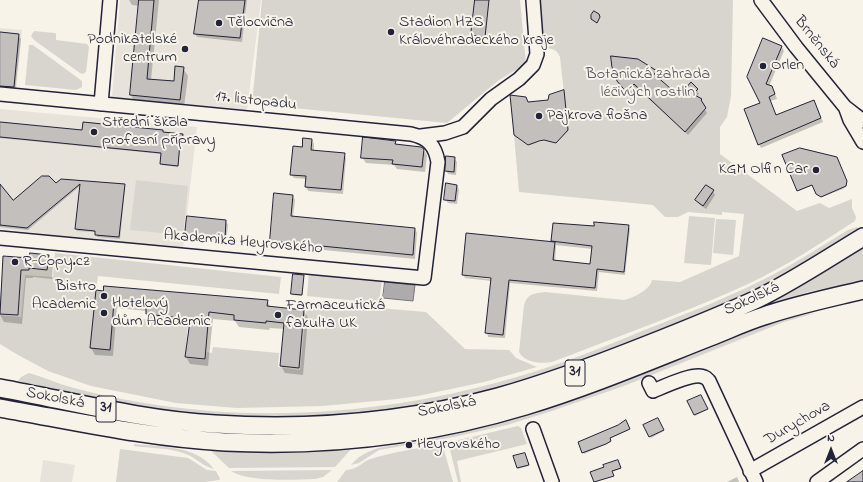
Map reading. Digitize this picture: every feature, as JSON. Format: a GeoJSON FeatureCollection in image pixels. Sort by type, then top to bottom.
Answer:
{"type":"FeatureCollection","features":[{"type":"Feature","properties":{"kind":"main road","name":"Sokolská"},"geometry":{"type":"LineString","coordinates":[[0,388],[150,417],[213,424],[273,426],[327,425],[354,423],[429,412],[499,397],[558,378],[699,324],[759,298],[787,283],[863,237]]}},
{"type":"Feature","properties":{"kind":"main road","name":"Sokolská"},"geometry":{"type":"LineString","coordinates":[[1,408],[156,435],[225,442],[317,442],[380,436],[471,420],[527,406],[604,379],[762,317],[799,305],[863,290]]}},
{"type":"Feature","properties":{"kind":"street"},"geometry":{"type":"LineString","coordinates":[[101,104],[110,0]]}},
{"type":"Feature","properties":{"kind":"street"},"geometry":{"type":"LineString","coordinates":[[421,136],[445,133],[463,127],[491,99],[528,70],[536,59],[537,54],[533,0]]}},
{"type":"Feature","properties":{"kind":"street","name":"Brněnská"},"geometry":{"type":"LineString","coordinates":[[761,0],[796,47],[845,107],[863,121]]}},
{"type":"Feature","properties":{"kind":"street","name":"17. listopadu"},"geometry":{"type":"LineString","coordinates":[[0,94],[421,136]]}},
{"type":"Feature","properties":{"kind":"street","name":"Brněnská"},"geometry":{"type":"LineString","coordinates":[[845,107],[850,120],[863,142]]}},
{"type":"Feature","properties":{"kind":"street","name":"Akademika Heyrovského"},"geometry":{"type":"LineString","coordinates":[[0,238],[424,278],[438,162],[432,145],[421,136]]}},
{"type":"Feature","properties":{"kind":"street"},"geometry":{"type":"LineString","coordinates":[[649,383],[653,391],[691,377],[706,377],[753,476]]}},
{"type":"Feature","properties":{"kind":"street","name":"Durychova"},"geometry":{"type":"LineString","coordinates":[[753,476],[863,407]]}},
{"type":"Feature","properties":{"kind":"street"},"geometry":{"type":"LineString","coordinates":[[533,428],[552,482]]}},
{"type":"Feature","properties":{"kind":"street"},"geometry":{"type":"LineString","coordinates":[[818,482],[863,449]]}},
{"type":"Feature","properties":{"kind":"shaded area","name":"Podnikatelské centrum"},"geometry":{"type":"Polygon","coordinates":[[[120,0],[261,0],[247,110],[112,97],[120,0]]]}},
{"type":"Feature","properties":{"kind":"shaded area"},"geometry":{"type":"Polygon","coordinates":[[[0,28],[22,30],[16,93],[0,91],[0,28]]]}},
{"type":"Feature","properties":{"kind":"shaded area"},"geometry":{"type":"Polygon","coordinates":[[[0,109],[197,127],[183,249],[0,229],[0,109]]]}},
{"type":"Feature","properties":{"kind":"shaded area"},"geometry":{"type":"Polygon","coordinates":[[[385,282],[415,285],[413,301],[383,298],[385,282]]]}},
{"type":"Feature","properties":{"kind":"shaded area"},"geometry":{"type":"Polygon","coordinates":[[[43,460],[75,465],[72,482],[40,482],[43,460]]]}},
{"type":"Feature","properties":{"kind":"green space","name":"Stadion HZS Královéhradeckého kraje"},"geometry":{"type":"Polygon","coordinates":[[[262,0],[520,0],[526,64],[499,80],[447,123],[252,104],[262,0]]]}},
{"type":"Feature","properties":{"kind":"green space","name":"Botanická zahrada léčivých rostlin"},"geometry":{"type":"Polygon","coordinates":[[[538,0],[733,0],[731,96],[727,117],[720,127],[720,154],[797,211],[820,203],[829,208],[852,199],[852,208],[856,217],[855,221],[776,270],[700,305],[552,362],[538,363],[529,361],[519,352],[524,305],[529,296],[545,292],[624,300],[645,290],[651,284],[652,280],[680,282],[739,256],[744,214],[722,212],[722,215],[688,212],[678,217],[665,217],[653,205],[519,192],[514,135],[528,145],[542,141],[556,143],[568,130],[560,57],[555,50],[550,48],[542,48],[538,0]]]}},
{"type":"Feature","properties":{"kind":"green space"},"geometry":{"type":"Polygon","coordinates":[[[34,31],[55,33],[56,40],[87,44],[89,47],[86,72],[83,74],[80,73],[34,40],[31,36],[34,31]]]}},
{"type":"Feature","properties":{"kind":"green space"},"geometry":{"type":"Polygon","coordinates":[[[29,45],[33,45],[82,81],[82,87],[76,90],[25,85],[29,45]]]}},
{"type":"Feature","properties":{"kind":"green space"},"geometry":{"type":"Polygon","coordinates":[[[136,180],[188,186],[183,235],[130,230],[136,180]]]}},
{"type":"Feature","properties":{"kind":"green space"},"geometry":{"type":"Polygon","coordinates":[[[689,216],[715,218],[711,265],[684,263],[689,216]]]}},
{"type":"Feature","properties":{"kind":"green space"},"geometry":{"type":"Polygon","coordinates":[[[716,219],[736,220],[733,255],[713,253],[716,219]]]}},
{"type":"Feature","properties":{"kind":"green space"},"geometry":{"type":"Polygon","coordinates":[[[857,227],[861,230],[750,295],[594,359],[484,394],[409,409],[305,419],[210,417],[113,402],[18,381],[21,377],[29,373],[68,386],[107,396],[159,405],[210,411],[250,413],[331,411],[372,407],[451,394],[545,368],[727,297],[793,264],[848,230],[857,227]]]}},
{"type":"Feature","properties":{"kind":"green space"},"geometry":{"type":"Polygon","coordinates":[[[863,245],[863,281],[808,292],[770,305],[768,302],[863,245]]]}},
{"type":"Feature","properties":{"kind":"green space"},"geometry":{"type":"Polygon","coordinates":[[[55,253],[281,277],[279,294],[98,276],[96,290],[112,324],[142,327],[143,319],[188,324],[185,358],[205,360],[207,352],[212,353],[213,347],[279,353],[278,367],[300,370],[308,302],[426,312],[465,349],[509,350],[516,358],[537,367],[484,382],[418,396],[323,406],[237,408],[176,403],[91,386],[48,371],[0,344],[0,315],[21,317],[25,275],[53,277],[55,253]]]}},
{"type":"Feature","properties":{"kind":"green space"},"geometry":{"type":"Polygon","coordinates":[[[309,271],[382,279],[379,303],[307,296],[309,271]]]}},
{"type":"Feature","properties":{"kind":"green space"},"geometry":{"type":"Polygon","coordinates":[[[816,313],[784,322],[624,386],[549,412],[507,425],[454,437],[379,450],[359,463],[351,465],[367,452],[376,449],[426,440],[760,325],[816,313]]]}},
{"type":"Feature","properties":{"kind":"green space"},"geometry":{"type":"Polygon","coordinates":[[[518,426],[521,428],[527,444],[457,461],[461,482],[458,482],[450,450],[450,442],[518,426]]]}},
{"type":"Feature","properties":{"kind":"green space"},"geometry":{"type":"Polygon","coordinates":[[[134,444],[188,451],[207,461],[214,469],[206,466],[191,456],[177,451],[134,446],[134,444]]]}},
{"type":"Feature","properties":{"kind":"green space"},"geometry":{"type":"Polygon","coordinates":[[[436,445],[444,450],[453,482],[337,482],[346,470],[357,467],[371,459],[436,445]]]}},
{"type":"Feature","properties":{"kind":"green space"},"geometry":{"type":"Polygon","coordinates":[[[354,446],[335,467],[229,468],[208,448],[354,446]]]}},
{"type":"Feature","properties":{"kind":"green space"},"geometry":{"type":"Polygon","coordinates":[[[120,449],[188,458],[207,470],[216,471],[220,479],[205,482],[116,482],[120,449]]]}},
{"type":"Feature","properties":{"kind":"green space"},"geometry":{"type":"Polygon","coordinates":[[[332,470],[323,477],[295,480],[259,479],[239,475],[231,471],[332,470]]]}},
{"type":"Feature","properties":{"kind":"building"},"geometry":{"type":"Polygon","coordinates":[[[139,0],[154,0],[147,79],[174,81],[175,66],[184,67],[180,100],[130,95],[139,0]]]}},
{"type":"Feature","properties":{"kind":"building","name":"Tělocvična"},"geometry":{"type":"Polygon","coordinates":[[[199,0],[245,0],[240,38],[194,34],[199,0]]]}},
{"type":"Feature","properties":{"kind":"building"},"geometry":{"type":"Polygon","coordinates":[[[475,0],[489,0],[485,37],[471,35],[475,0]]]}},
{"type":"Feature","properties":{"kind":"building"},"geometry":{"type":"Polygon","coordinates":[[[594,11],[599,14],[600,17],[597,23],[591,19],[591,15],[594,11]]]}},
{"type":"Feature","properties":{"kind":"building"},"geometry":{"type":"Polygon","coordinates":[[[0,32],[19,34],[14,87],[0,86],[0,32]]]}},
{"type":"Feature","properties":{"kind":"building"},"geometry":{"type":"Polygon","coordinates":[[[763,38],[782,46],[766,84],[772,86],[775,94],[769,97],[776,115],[814,100],[821,118],[758,145],[744,109],[760,103],[747,77],[763,38]]]}},
{"type":"Feature","properties":{"kind":"building"},"geometry":{"type":"Polygon","coordinates":[[[611,56],[638,59],[657,71],[654,74],[679,96],[691,82],[698,89],[693,94],[702,99],[701,100],[706,108],[685,132],[634,84],[627,93],[617,81],[612,67],[611,56]]]}},
{"type":"Feature","properties":{"kind":"building","name":"Pajkrova flošna"},"geometry":{"type":"Polygon","coordinates":[[[564,90],[568,130],[556,143],[544,140],[528,145],[514,135],[510,95],[526,97],[528,102],[548,100],[549,95],[564,90]]]}},
{"type":"Feature","properties":{"kind":"building"},"geometry":{"type":"Polygon","coordinates":[[[0,122],[82,130],[83,122],[163,130],[163,132],[183,134],[182,143],[180,143],[178,166],[160,164],[161,153],[0,137],[0,122]]]}},
{"type":"Feature","properties":{"kind":"building"},"geometry":{"type":"Polygon","coordinates":[[[363,137],[396,141],[395,144],[421,147],[424,149],[422,167],[392,164],[393,160],[361,158],[363,137]]]}},
{"type":"Feature","properties":{"kind":"building"},"geometry":{"type":"Polygon","coordinates":[[[303,138],[312,139],[311,150],[345,153],[341,190],[305,187],[306,176],[290,175],[293,146],[302,147],[303,138]]]}},
{"type":"Feature","properties":{"kind":"building","name":"KGM Olfin Car"},"geometry":{"type":"Polygon","coordinates":[[[800,148],[837,157],[847,181],[846,186],[821,197],[816,194],[812,185],[797,191],[782,155],[800,148]]]}},
{"type":"Feature","properties":{"kind":"building"},"geometry":{"type":"Polygon","coordinates":[[[446,156],[455,157],[454,172],[445,171],[446,156]]]}},
{"type":"Feature","properties":{"kind":"building"},"geometry":{"type":"Polygon","coordinates":[[[42,176],[49,176],[56,183],[61,179],[125,184],[119,237],[95,235],[95,231],[75,229],[80,184],[27,228],[0,225],[0,184],[13,200],[42,176]]]}},
{"type":"Feature","properties":{"kind":"building"},"geometry":{"type":"Polygon","coordinates":[[[446,183],[457,185],[455,201],[444,200],[446,183]]]}},
{"type":"Feature","properties":{"kind":"building"},"geometry":{"type":"Polygon","coordinates":[[[706,185],[714,190],[703,206],[695,200],[706,185]]]}},
{"type":"Feature","properties":{"kind":"building"},"geometry":{"type":"Polygon","coordinates":[[[274,193],[293,195],[291,216],[415,228],[413,255],[270,241],[274,193]]]}},
{"type":"Feature","properties":{"kind":"building"},"geometry":{"type":"Polygon","coordinates":[[[187,216],[226,220],[225,239],[185,235],[187,216]]]}},
{"type":"Feature","properties":{"kind":"building"},"geometry":{"type":"Polygon","coordinates":[[[594,222],[629,225],[624,272],[597,269],[595,288],[509,280],[503,335],[485,333],[491,278],[462,275],[466,233],[555,242],[553,260],[590,264],[592,246],[551,241],[553,223],[594,226],[594,222]]]}},
{"type":"Feature","properties":{"kind":"building"},"geometry":{"type":"Polygon","coordinates":[[[30,253],[49,255],[47,270],[29,268],[29,270],[21,270],[18,315],[0,314],[3,256],[29,258],[30,253]]]}},
{"type":"Feature","properties":{"kind":"building"},"geometry":{"type":"Polygon","coordinates":[[[293,274],[304,275],[302,295],[291,294],[293,274]]]}},
{"type":"Feature","properties":{"kind":"building"},"geometry":{"type":"Polygon","coordinates":[[[104,286],[268,300],[267,306],[304,310],[299,368],[280,366],[284,323],[234,320],[234,315],[209,312],[205,359],[185,357],[190,321],[181,320],[181,318],[146,314],[146,305],[114,302],[110,350],[90,348],[96,290],[103,291],[104,286]]]}},
{"type":"Feature","properties":{"kind":"building"},"geometry":{"type":"Polygon","coordinates":[[[701,395],[708,409],[694,415],[687,401],[701,395]]]}},
{"type":"Feature","properties":{"kind":"building"},"geometry":{"type":"Polygon","coordinates":[[[658,418],[664,430],[649,437],[643,425],[658,418]]]}},
{"type":"Feature","properties":{"kind":"building"},"geometry":{"type":"Polygon","coordinates":[[[626,420],[630,429],[610,438],[611,441],[606,444],[582,453],[578,442],[618,425],[626,420]]]}},
{"type":"Feature","properties":{"kind":"building"},"geometry":{"type":"Polygon","coordinates":[[[525,453],[529,465],[517,468],[513,456],[525,453]]]}},
{"type":"Feature","properties":{"kind":"building"},"geometry":{"type":"Polygon","coordinates":[[[618,460],[621,468],[612,471],[614,476],[594,482],[590,472],[604,467],[603,465],[618,460]]]}},
{"type":"Feature","properties":{"kind":"building"},"geometry":{"type":"Polygon","coordinates":[[[863,471],[863,482],[847,482],[863,471]]]}},
{"type":"Feature","properties":{"kind":"place","name":"Tělocvična"},"geometry":{"type":"Point","coordinates":[219,23]}},
{"type":"Feature","properties":{"kind":"place","name":"Stadion HZS Královéhradeckého kraje"},"geometry":{"type":"Point","coordinates":[391,32]}},
{"type":"Feature","properties":{"kind":"place","name":"Podnikatelské centrum"},"geometry":{"type":"Point","coordinates":[185,49]}},
{"type":"Feature","properties":{"kind":"place","name":"Orlen"},"geometry":{"type":"Point","coordinates":[763,66]}},
{"type":"Feature","properties":{"kind":"place","name":"Pajkrova flošna"},"geometry":{"type":"Point","coordinates":[539,116]}},
{"type":"Feature","properties":{"kind":"place","name":"Střední škola profesní přípravy"},"geometry":{"type":"Point","coordinates":[94,132]}},
{"type":"Feature","properties":{"kind":"place","name":"KGM Olfin Car"},"geometry":{"type":"Point","coordinates":[816,170]}},
{"type":"Feature","properties":{"kind":"place","name":"R-Copy.cz"},"geometry":{"type":"Point","coordinates":[15,262]}},
{"type":"Feature","properties":{"kind":"place","name":"Bistro Academic"},"geometry":{"type":"Point","coordinates":[104,296]}},
{"type":"Feature","properties":{"kind":"place","name":"Hotelový dům Academic"},"geometry":{"type":"Point","coordinates":[104,313]}},
{"type":"Feature","properties":{"kind":"place","name":"Farmaceutická fakulta UK"},"geometry":{"type":"Point","coordinates":[278,315]}},
{"type":"Feature","properties":{"kind":"place","name":"Heyrovského"},"geometry":{"type":"Point","coordinates":[409,445]}}]}
